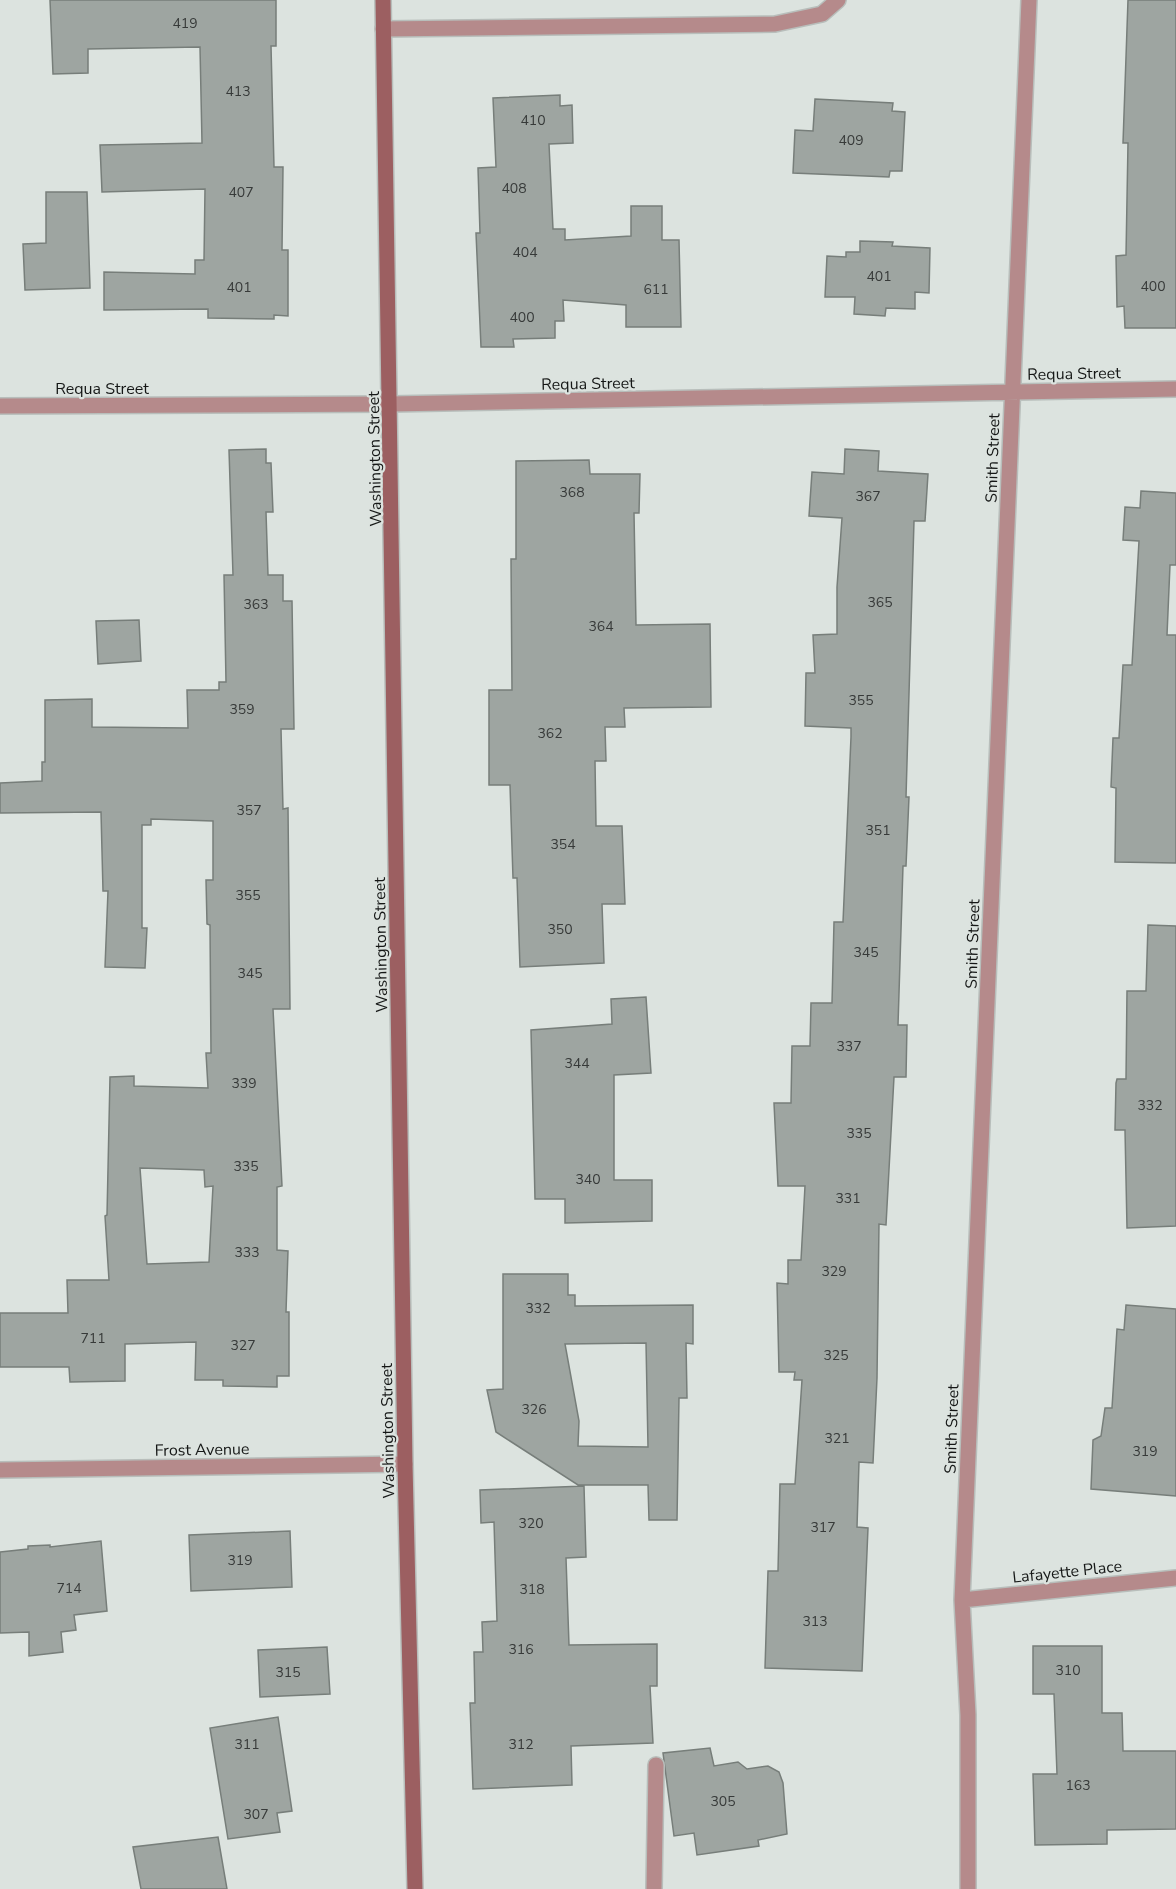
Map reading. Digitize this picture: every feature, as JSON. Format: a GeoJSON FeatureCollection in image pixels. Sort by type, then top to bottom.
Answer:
{"type":"FeatureCollection","features":[{"type":"Feature","properties":{"kind":"street","name":"Washington Street"},"geometry":{"type":"LineString","coordinates":[[383,0],[391,404],[405,1464],[416,1889]]}},
{"type":"Feature","properties":{"kind":"street"},"geometry":{"type":"LineString","coordinates":[[383,29],[775,24],[822,14],[838,0]]}},
{"type":"Feature","properties":{"kind":"street","name":"Smith Street"},"geometry":{"type":"LineString","coordinates":[[968,1889],[968,1715],[962,1600],[1029,0]]}},
{"type":"Feature","properties":{"kind":"street","name":"Requa Street"},"geometry":{"type":"LineString","coordinates":[[0,406],[391,404],[1176,389]]}},
{"type":"Feature","properties":{"kind":"street","name":"Frost Avenue"},"geometry":{"type":"LineString","coordinates":[[0,1470],[405,1464]]}},
{"type":"Feature","properties":{"kind":"street","name":"Lafayette Place"},"geometry":{"type":"LineString","coordinates":[[962,1600],[1176,1578]]}},
{"type":"Feature","properties":{"kind":"street"},"geometry":{"type":"LineString","coordinates":[[654,1889],[656,1766]]}},
{"type":"Feature","properties":{"kind":"building"},"geometry":{"type":"Polygon","coordinates":[[[50,0],[276,0],[276,46],[271,46],[274,167],[283,167],[282,250],[288,250],[288,316],[274,315],[274,319],[208,318],[208,309],[104,310],[104,272],[195,274],[195,260],[204,260],[205,189],[102,192],[100,145],[202,143],[200,47],[88,49],[88,73],[53,74],[50,0]]]}},
{"type":"Feature","properties":{"kind":"building"},"geometry":{"type":"Polygon","coordinates":[[[1128,0],[1176,0],[1176,328],[1125,328],[1124,306],[1117,307],[1116,256],[1126,255],[1128,143],[1123,143],[1128,0]]]}},
{"type":"Feature","properties":{"kind":"building"},"geometry":{"type":"Polygon","coordinates":[[[560,95],[560,106],[572,105],[573,143],[549,144],[553,229],[565,229],[565,240],[631,236],[631,206],[662,206],[662,240],[679,240],[681,327],[626,327],[626,305],[563,300],[564,321],[555,321],[555,338],[513,339],[514,347],[481,347],[476,233],[480,233],[478,168],[496,167],[493,98],[560,95]]]}},
{"type":"Feature","properties":{"kind":"building"},"geometry":{"type":"Polygon","coordinates":[[[815,99],[893,103],[892,111],[905,112],[902,171],[890,171],[889,177],[793,173],[795,130],[813,131],[815,99]]]}},
{"type":"Feature","properties":{"kind":"building"},"geometry":{"type":"Polygon","coordinates":[[[46,192],[87,192],[90,288],[25,290],[23,244],[46,243],[46,192]]]}},
{"type":"Feature","properties":{"kind":"building"},"geometry":{"type":"Polygon","coordinates":[[[860,241],[893,242],[892,246],[930,248],[929,293],[915,292],[915,309],[886,308],[885,316],[854,314],[855,297],[825,297],[827,256],[846,257],[846,252],[860,252],[860,241]]]}},
{"type":"Feature","properties":{"kind":"building"},"geometry":{"type":"Polygon","coordinates":[[[266,449],[266,463],[271,463],[273,512],[266,512],[268,575],[283,575],[283,601],[292,601],[294,729],[281,729],[283,809],[288,808],[290,1009],[273,1009],[282,1186],[277,1187],[277,1250],[288,1251],[286,1312],[289,1312],[289,1376],[277,1376],[277,1387],[223,1386],[223,1380],[195,1380],[196,1342],[125,1344],[125,1381],[70,1382],[69,1367],[0,1367],[0,1313],[68,1313],[67,1280],[109,1280],[105,1216],[107,1215],[110,1077],[134,1076],[134,1086],[208,1088],[206,1053],[211,1053],[210,925],[207,924],[206,880],[213,880],[213,821],[151,819],[151,825],[142,825],[142,928],[147,928],[145,968],[105,967],[108,891],[103,891],[101,812],[0,813],[0,783],[42,781],[42,762],[45,762],[45,700],[92,699],[92,727],[188,728],[187,690],[219,690],[219,682],[226,682],[224,575],[233,575],[229,450],[266,449]],[[140,1168],[147,1264],[209,1262],[213,1186],[205,1187],[204,1170],[140,1168]]]}},
{"type":"Feature","properties":{"kind":"building"},"geometry":{"type":"Polygon","coordinates":[[[845,449],[879,451],[878,471],[928,474],[925,521],[914,521],[906,797],[909,797],[906,866],[903,866],[898,1025],[907,1025],[906,1077],[894,1077],[886,1225],[879,1224],[877,1378],[873,1463],[859,1462],[857,1527],[868,1528],[862,1671],[765,1668],[768,1571],[778,1571],[780,1484],[795,1484],[802,1380],[794,1380],[795,1372],[779,1372],[777,1283],[788,1284],[788,1260],[801,1260],[805,1186],[778,1186],[774,1103],[791,1103],[792,1046],[810,1046],[811,1003],[832,1003],[834,922],[843,922],[851,737],[851,728],[805,726],[806,673],[815,673],[813,635],[837,634],[837,587],[842,518],[809,516],[812,472],[844,474],[845,449]]]}},
{"type":"Feature","properties":{"kind":"building"},"geometry":{"type":"Polygon","coordinates":[[[589,460],[590,474],[640,474],[639,513],[634,513],[636,625],[710,624],[711,707],[624,708],[625,727],[605,727],[606,761],[595,761],[596,826],[622,826],[625,904],[602,904],[604,963],[520,967],[517,878],[513,878],[510,785],[489,785],[489,690],[512,690],[511,559],[516,559],[516,461],[589,460]]]}},
{"type":"Feature","properties":{"kind":"building"},"geometry":{"type":"Polygon","coordinates":[[[1141,491],[1176,493],[1176,565],[1170,565],[1167,635],[1176,635],[1176,863],[1115,862],[1116,788],[1111,787],[1113,738],[1119,738],[1123,665],[1132,665],[1139,541],[1123,540],[1125,507],[1140,508],[1141,491]]]}},
{"type":"Feature","properties":{"kind":"building"},"geometry":{"type":"Polygon","coordinates":[[[139,620],[141,661],[98,664],[96,621],[139,620]]]}},
{"type":"Feature","properties":{"kind":"building"},"geometry":{"type":"Polygon","coordinates":[[[1148,925],[1176,926],[1176,1226],[1127,1228],[1125,1130],[1115,1130],[1116,1083],[1117,1079],[1126,1079],[1127,991],[1146,991],[1148,925]]]}},
{"type":"Feature","properties":{"kind":"building"},"geometry":{"type":"Polygon","coordinates":[[[646,997],[651,1073],[614,1075],[614,1180],[652,1180],[652,1221],[565,1223],[565,1199],[535,1199],[531,1030],[612,1024],[611,999],[646,997]]]}},
{"type":"Feature","properties":{"kind":"building"},"geometry":{"type":"Polygon","coordinates":[[[503,1274],[568,1274],[568,1295],[575,1295],[575,1306],[693,1305],[693,1344],[686,1343],[687,1398],[679,1398],[677,1520],[649,1520],[648,1485],[578,1485],[496,1432],[487,1390],[503,1389],[503,1274]],[[646,1343],[565,1344],[579,1421],[578,1446],[648,1447],[646,1343]]]}},
{"type":"Feature","properties":{"kind":"building"},"geometry":{"type":"Polygon","coordinates":[[[1126,1305],[1176,1309],[1176,1496],[1091,1489],[1093,1440],[1101,1436],[1105,1408],[1112,1408],[1117,1329],[1124,1330],[1126,1305]]]}},
{"type":"Feature","properties":{"kind":"building"},"geometry":{"type":"Polygon","coordinates":[[[584,1486],[586,1557],[566,1558],[569,1645],[657,1644],[657,1686],[650,1686],[653,1743],[571,1746],[572,1785],[473,1789],[470,1703],[475,1703],[474,1652],[483,1652],[482,1622],[497,1621],[494,1522],[481,1523],[480,1490],[584,1486]]]}},
{"type":"Feature","properties":{"kind":"building"},"geometry":{"type":"Polygon","coordinates":[[[290,1531],[292,1587],[191,1591],[189,1535],[290,1531]]]}},
{"type":"Feature","properties":{"kind":"building"},"geometry":{"type":"Polygon","coordinates":[[[101,1541],[107,1611],[74,1615],[76,1630],[61,1632],[63,1652],[29,1656],[29,1632],[0,1633],[0,1552],[28,1549],[28,1546],[50,1545],[50,1547],[101,1541]]]}},
{"type":"Feature","properties":{"kind":"building"},"geometry":{"type":"Polygon","coordinates":[[[1033,1646],[1102,1646],[1102,1713],[1122,1713],[1123,1751],[1176,1751],[1176,1829],[1107,1830],[1107,1844],[1035,1845],[1033,1774],[1057,1774],[1054,1694],[1033,1694],[1033,1646]]]}},
{"type":"Feature","properties":{"kind":"building"},"geometry":{"type":"Polygon","coordinates":[[[327,1647],[330,1694],[260,1697],[258,1650],[327,1647]]]}},
{"type":"Feature","properties":{"kind":"building"},"geometry":{"type":"Polygon","coordinates":[[[278,1717],[292,1811],[277,1813],[280,1832],[228,1839],[210,1728],[278,1717]]]}},
{"type":"Feature","properties":{"kind":"building"},"geometry":{"type":"Polygon","coordinates":[[[710,1748],[714,1766],[738,1762],[747,1769],[768,1766],[779,1772],[783,1783],[787,1834],[758,1840],[759,1846],[697,1855],[694,1833],[674,1836],[663,1753],[710,1748]]]}},
{"type":"Feature","properties":{"kind":"building"},"geometry":{"type":"Polygon","coordinates":[[[218,1837],[227,1889],[141,1889],[133,1847],[218,1837]]]}}]}
